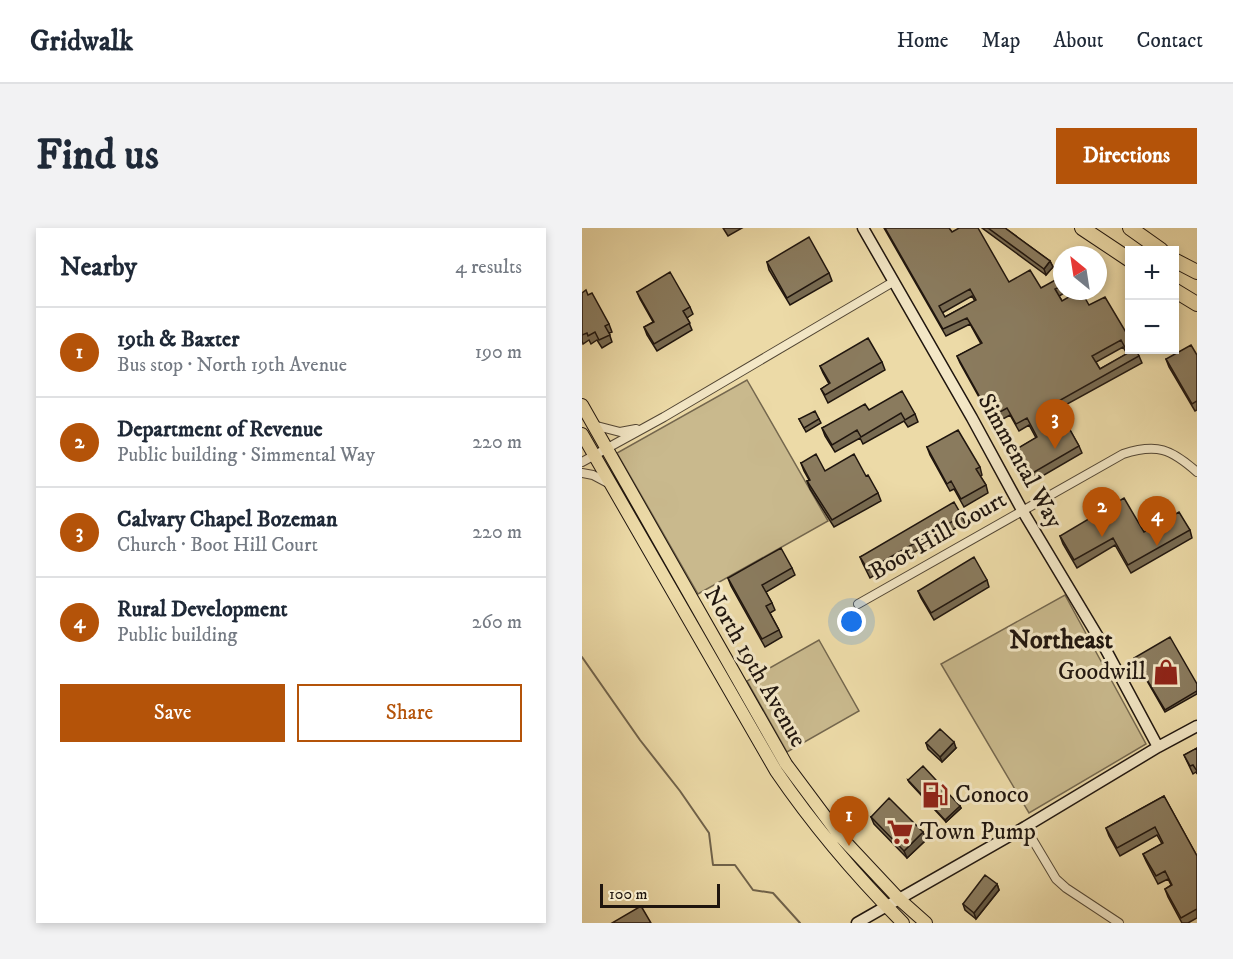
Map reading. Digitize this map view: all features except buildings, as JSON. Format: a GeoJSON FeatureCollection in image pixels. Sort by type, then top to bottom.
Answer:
{"type":"FeatureCollection","features":[{"type":"Feature","properties":{"kind":"highway"},"geometry":{"type":"LineString","coordinates":[[1082,228],[1125,257]]}},
{"type":"Feature","properties":{"kind":"highway"},"geometry":{"type":"LineString","coordinates":[[1130,228],[1155,246]]}},
{"type":"Feature","properties":{"kind":"highway"},"geometry":{"type":"LineString","coordinates":[[1179,263],[1197,272]]}},
{"type":"Feature","properties":{"kind":"highway"},"geometry":{"type":"LineString","coordinates":[[1179,293],[1197,304]]}},
{"type":"Feature","properties":{"kind":"main road","name":"North 19th Avenue"},"geometry":{"type":"LineString","coordinates":[[582,405],[786,764],[839,835],[899,899],[926,923]]}},
{"type":"Feature","properties":{"kind":"main road","name":"North 19th Avenue"},"geometry":{"type":"LineString","coordinates":[[582,434],[776,771],[800,806],[886,907],[903,923]]}},
{"type":"Feature","properties":{"kind":"street","name":"Simmental Way"},"geometry":{"type":"LineString","coordinates":[[863,228],[1022,510],[1106,650],[1158,747]]}},
{"type":"Feature","properties":{"kind":"street"},"geometry":{"type":"LineString","coordinates":[[582,462],[893,282]]}},
{"type":"Feature","properties":{"kind":"street"},"geometry":{"type":"LineString","coordinates":[[593,425],[620,432],[646,426]]}},
{"type":"Feature","properties":{"kind":"street","name":"Boot Hill Court"},"geometry":{"type":"LineString","coordinates":[[858,604],[1123,454],[1143,447],[1166,450],[1197,472]]}},
{"type":"Feature","properties":{"kind":"street"},"geometry":{"type":"LineString","coordinates":[[582,473],[593,475],[610,483]]}},
{"type":"Feature","properties":{"kind":"street"},"geometry":{"type":"LineString","coordinates":[[857,923],[1197,726]]}},
{"type":"Feature","properties":{"kind":"street"},"geometry":{"type":"LineString","coordinates":[[1025,827],[1056,879],[1119,923]]}},
{"type":"Feature","properties":{"kind":"shaded area"},"geometry":{"type":"Polygon","coordinates":[[[747,380],[828,521],[698,594],[617,453],[747,380]]]}},
{"type":"Feature","properties":{"kind":"shaded area"},"geometry":{"type":"Polygon","coordinates":[[[1065,595],[1146,744],[1029,813],[941,664],[1065,595]]]}},
{"type":"Feature","properties":{"kind":"shaded area"},"geometry":{"type":"Polygon","coordinates":[[[819,640],[859,711],[787,752],[747,681],[819,640]]]}},
{"type":"Feature","properties":{"kind":"waterway"},"geometry":{"type":"LineString","coordinates":[[582,657],[709,833],[713,865],[735,865],[753,890],[773,893],[800,923]]}},
{"type":"Feature","properties":{"kind":"place","name":"Calvary Chapel Bozeman"},"geometry":{"type":"Point","coordinates":[1055,449]}},
{"type":"Feature","properties":{"kind":"place","name":"Department of Revenue"},"geometry":{"type":"Point","coordinates":[1102,537]}},
{"type":"Feature","properties":{"kind":"place","name":"Rural Development"},"geometry":{"type":"Point","coordinates":[1157,546]}},
{"type":"Feature","properties":{"kind":"place","name":"Goodwill"},"geometry":{"type":"Point","coordinates":[1166,672]}},
{"type":"Feature","properties":{"kind":"place","name":"Conoco"},"geometry":{"type":"Point","coordinates":[935,795]}},
{"type":"Feature","properties":{"kind":"place","name":"Town Pump"},"geometry":{"type":"Point","coordinates":[900,832]}},
{"type":"Feature","properties":{"kind":"place","name":"19th & Baxter"},"geometry":{"type":"Point","coordinates":[849,846]}},
{"type":"Feature","properties":{"kind":"district","name":"Northeast"},"geometry":{"type":"Point","coordinates":[1061,640]}}]}
